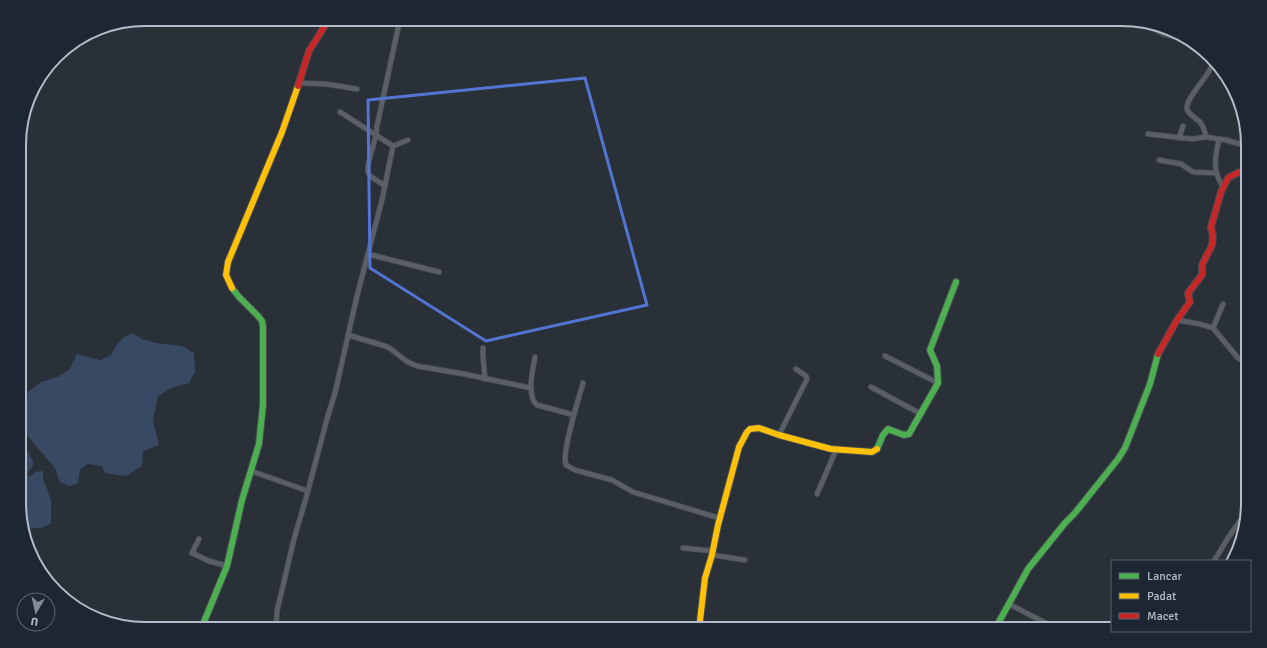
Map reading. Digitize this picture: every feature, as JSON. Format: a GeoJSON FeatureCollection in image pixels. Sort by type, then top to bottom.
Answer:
{"type":"FeatureCollection","features":[{"type":"Feature","properties":{"kind":"street"},"geometry":{"type":"LineString","coordinates":[[204,622],[227,566],[242,500],[259,444],[263,405],[262,321],[230,286],[227,278],[228,260],[277,146],[309,51],[325,26]]}},
{"type":"Feature","properties":{"kind":"street"},"geometry":{"type":"LineString","coordinates":[[385,186],[370,176],[368,172],[368,165],[376,135],[398,26]]}},
{"type":"Feature","properties":{"kind":"street"},"geometry":{"type":"LineString","coordinates":[[1206,137],[1203,126],[1190,113],[1187,106],[1190,98],[1209,73],[1211,67]]}},
{"type":"Feature","properties":{"kind":"street"},"geometry":{"type":"LineString","coordinates":[[299,84],[326,84],[357,89]]}},
{"type":"Feature","properties":{"kind":"street"},"geometry":{"type":"LineString","coordinates":[[340,112],[393,146]]}},
{"type":"Feature","properties":{"kind":"street"},"geometry":{"type":"LineString","coordinates":[[1179,138],[1183,126]]}},
{"type":"Feature","properties":{"kind":"street"},"geometry":{"type":"LineString","coordinates":[[1148,134],[1192,139],[1206,137],[1219,138],[1241,144]]}},
{"type":"Feature","properties":{"kind":"street"},"geometry":{"type":"LineString","coordinates":[[1219,138],[1216,156],[1216,173],[1218,179],[1224,187]]}},
{"type":"Feature","properties":{"kind":"street"},"geometry":{"type":"LineString","coordinates":[[393,146],[408,140]]}},
{"type":"Feature","properties":{"kind":"street"},"geometry":{"type":"LineString","coordinates":[[276,622],[277,611],[291,549],[335,393],[392,158],[393,146]]}},
{"type":"Feature","properties":{"kind":"street"},"geometry":{"type":"LineString","coordinates":[[1159,160],[1181,164],[1193,172],[1216,173]]}},
{"type":"Feature","properties":{"kind":"street"},"geometry":{"type":"LineString","coordinates":[[999,622],[1028,569],[1118,460],[1125,448],[1150,384],[1158,355],[1177,320],[1189,303],[1188,293],[1203,274],[1202,265],[1213,240],[1211,225],[1224,187],[1228,178],[1241,172]]}},
{"type":"Feature","properties":{"kind":"street"},"geometry":{"type":"LineString","coordinates":[[368,254],[439,272]]}},
{"type":"Feature","properties":{"kind":"street"},"geometry":{"type":"LineString","coordinates":[[700,622],[706,578],[719,518],[739,447],[747,432],[750,429],[759,428],[779,435],[836,450],[874,451],[888,429],[904,435],[909,434],[938,382],[937,366],[930,350],[956,282]]}},
{"type":"Feature","properties":{"kind":"street"},"geometry":{"type":"LineString","coordinates":[[1213,328],[1223,304]]}},
{"type":"Feature","properties":{"kind":"street"},"geometry":{"type":"LineString","coordinates":[[1177,320],[1213,328],[1241,360]]}},
{"type":"Feature","properties":{"kind":"street"},"geometry":{"type":"LineString","coordinates":[[348,335],[385,346],[406,361],[417,366],[531,388]]}},
{"type":"Feature","properties":{"kind":"street"},"geometry":{"type":"LineString","coordinates":[[483,348],[485,379]]}},
{"type":"Feature","properties":{"kind":"street"},"geometry":{"type":"LineString","coordinates":[[885,356],[938,382]]}},
{"type":"Feature","properties":{"kind":"street"},"geometry":{"type":"LineString","coordinates":[[534,357],[531,388],[532,400],[536,405],[574,415]]}},
{"type":"Feature","properties":{"kind":"street"},"geometry":{"type":"LineString","coordinates":[[779,435],[807,379],[806,376],[796,369]]}},
{"type":"Feature","properties":{"kind":"street"},"geometry":{"type":"LineString","coordinates":[[583,383],[565,457],[565,463],[567,466],[575,470],[612,480],[633,492],[719,518]]}},
{"type":"Feature","properties":{"kind":"street"},"geometry":{"type":"LineString","coordinates":[[871,387],[921,414]]}},
{"type":"Feature","properties":{"kind":"street"},"geometry":{"type":"LineString","coordinates":[[817,494],[836,450]]}},
{"type":"Feature","properties":{"kind":"street"},"geometry":{"type":"LineString","coordinates":[[251,471],[308,491]]}},
{"type":"Feature","properties":{"kind":"street"},"geometry":{"type":"LineString","coordinates":[[1215,560],[1240,521]]}},
{"type":"Feature","properties":{"kind":"street"},"geometry":{"type":"LineString","coordinates":[[199,539],[192,553],[209,561],[227,566]]}},
{"type":"Feature","properties":{"kind":"street"},"geometry":{"type":"LineString","coordinates":[[683,548],[745,560]]}},
{"type":"Feature","properties":{"kind":"street"},"geometry":{"type":"LineString","coordinates":[[1009,604],[1044,622]]}},
{"type":"Feature","properties":{"kind":"highlighted area"},"geometry":{"type":"Polygon","coordinates":[[[585,78],[647,305],[486,341],[370,268],[368,100],[585,78]]]}},
{"type":"Feature","properties":{"kind":"water"},"geometry":{"type":"Polygon","coordinates":[[[132,333],[142,339],[156,343],[182,346],[194,353],[195,371],[189,383],[171,388],[158,396],[153,420],[159,445],[143,451],[142,466],[126,476],[105,473],[102,466],[88,464],[80,469],[78,483],[69,486],[60,482],[55,468],[26,434],[26,393],[41,382],[57,377],[69,370],[77,354],[100,360],[111,355],[117,344],[124,337],[132,333]]]}},
{"type":"Feature","properties":{"kind":"water"},"geometry":{"type":"Polygon","coordinates":[[[26,451],[29,452],[30,457],[33,460],[33,465],[27,474],[30,477],[35,472],[43,471],[43,478],[51,500],[51,524],[40,528],[29,529],[27,518],[26,451]]]}},
{"type":"Feature","properties":{"kind":"traffic: fast"},"geometry":{"type":"LineString","coordinates":[[877,449],[883,435],[888,429],[904,435],[909,434],[938,383],[937,366],[930,350],[956,282]]}},
{"type":"Feature","properties":{"kind":"traffic: fast"},"geometry":{"type":"LineString","coordinates":[[204,622],[227,566],[242,500],[259,444],[263,405],[262,321],[232,288]]}},
{"type":"Feature","properties":{"kind":"traffic: fast"},"geometry":{"type":"LineString","coordinates":[[999,622],[1028,569],[1065,523],[1075,513],[1125,448],[1150,384],[1158,354]]}},
{"type":"Feature","properties":{"kind":"traffic: slow"},"geometry":{"type":"LineString","coordinates":[[232,288],[226,275],[228,262],[282,132],[298,86]]}},
{"type":"Feature","properties":{"kind":"traffic: slow"},"geometry":{"type":"LineString","coordinates":[[700,622],[705,578],[712,555],[718,525],[739,447],[750,429],[759,428],[831,449],[872,452],[877,449]]}},
{"type":"Feature","properties":{"kind":"traffic: jam"},"geometry":{"type":"LineString","coordinates":[[298,86],[309,51],[325,26]]}},
{"type":"Feature","properties":{"kind":"traffic: jam"},"geometry":{"type":"LineString","coordinates":[[1158,354],[1177,320],[1190,302],[1188,293],[1202,275],[1202,265],[1212,245],[1213,236],[1211,227],[1221,192],[1228,178],[1241,172]]}}]}
